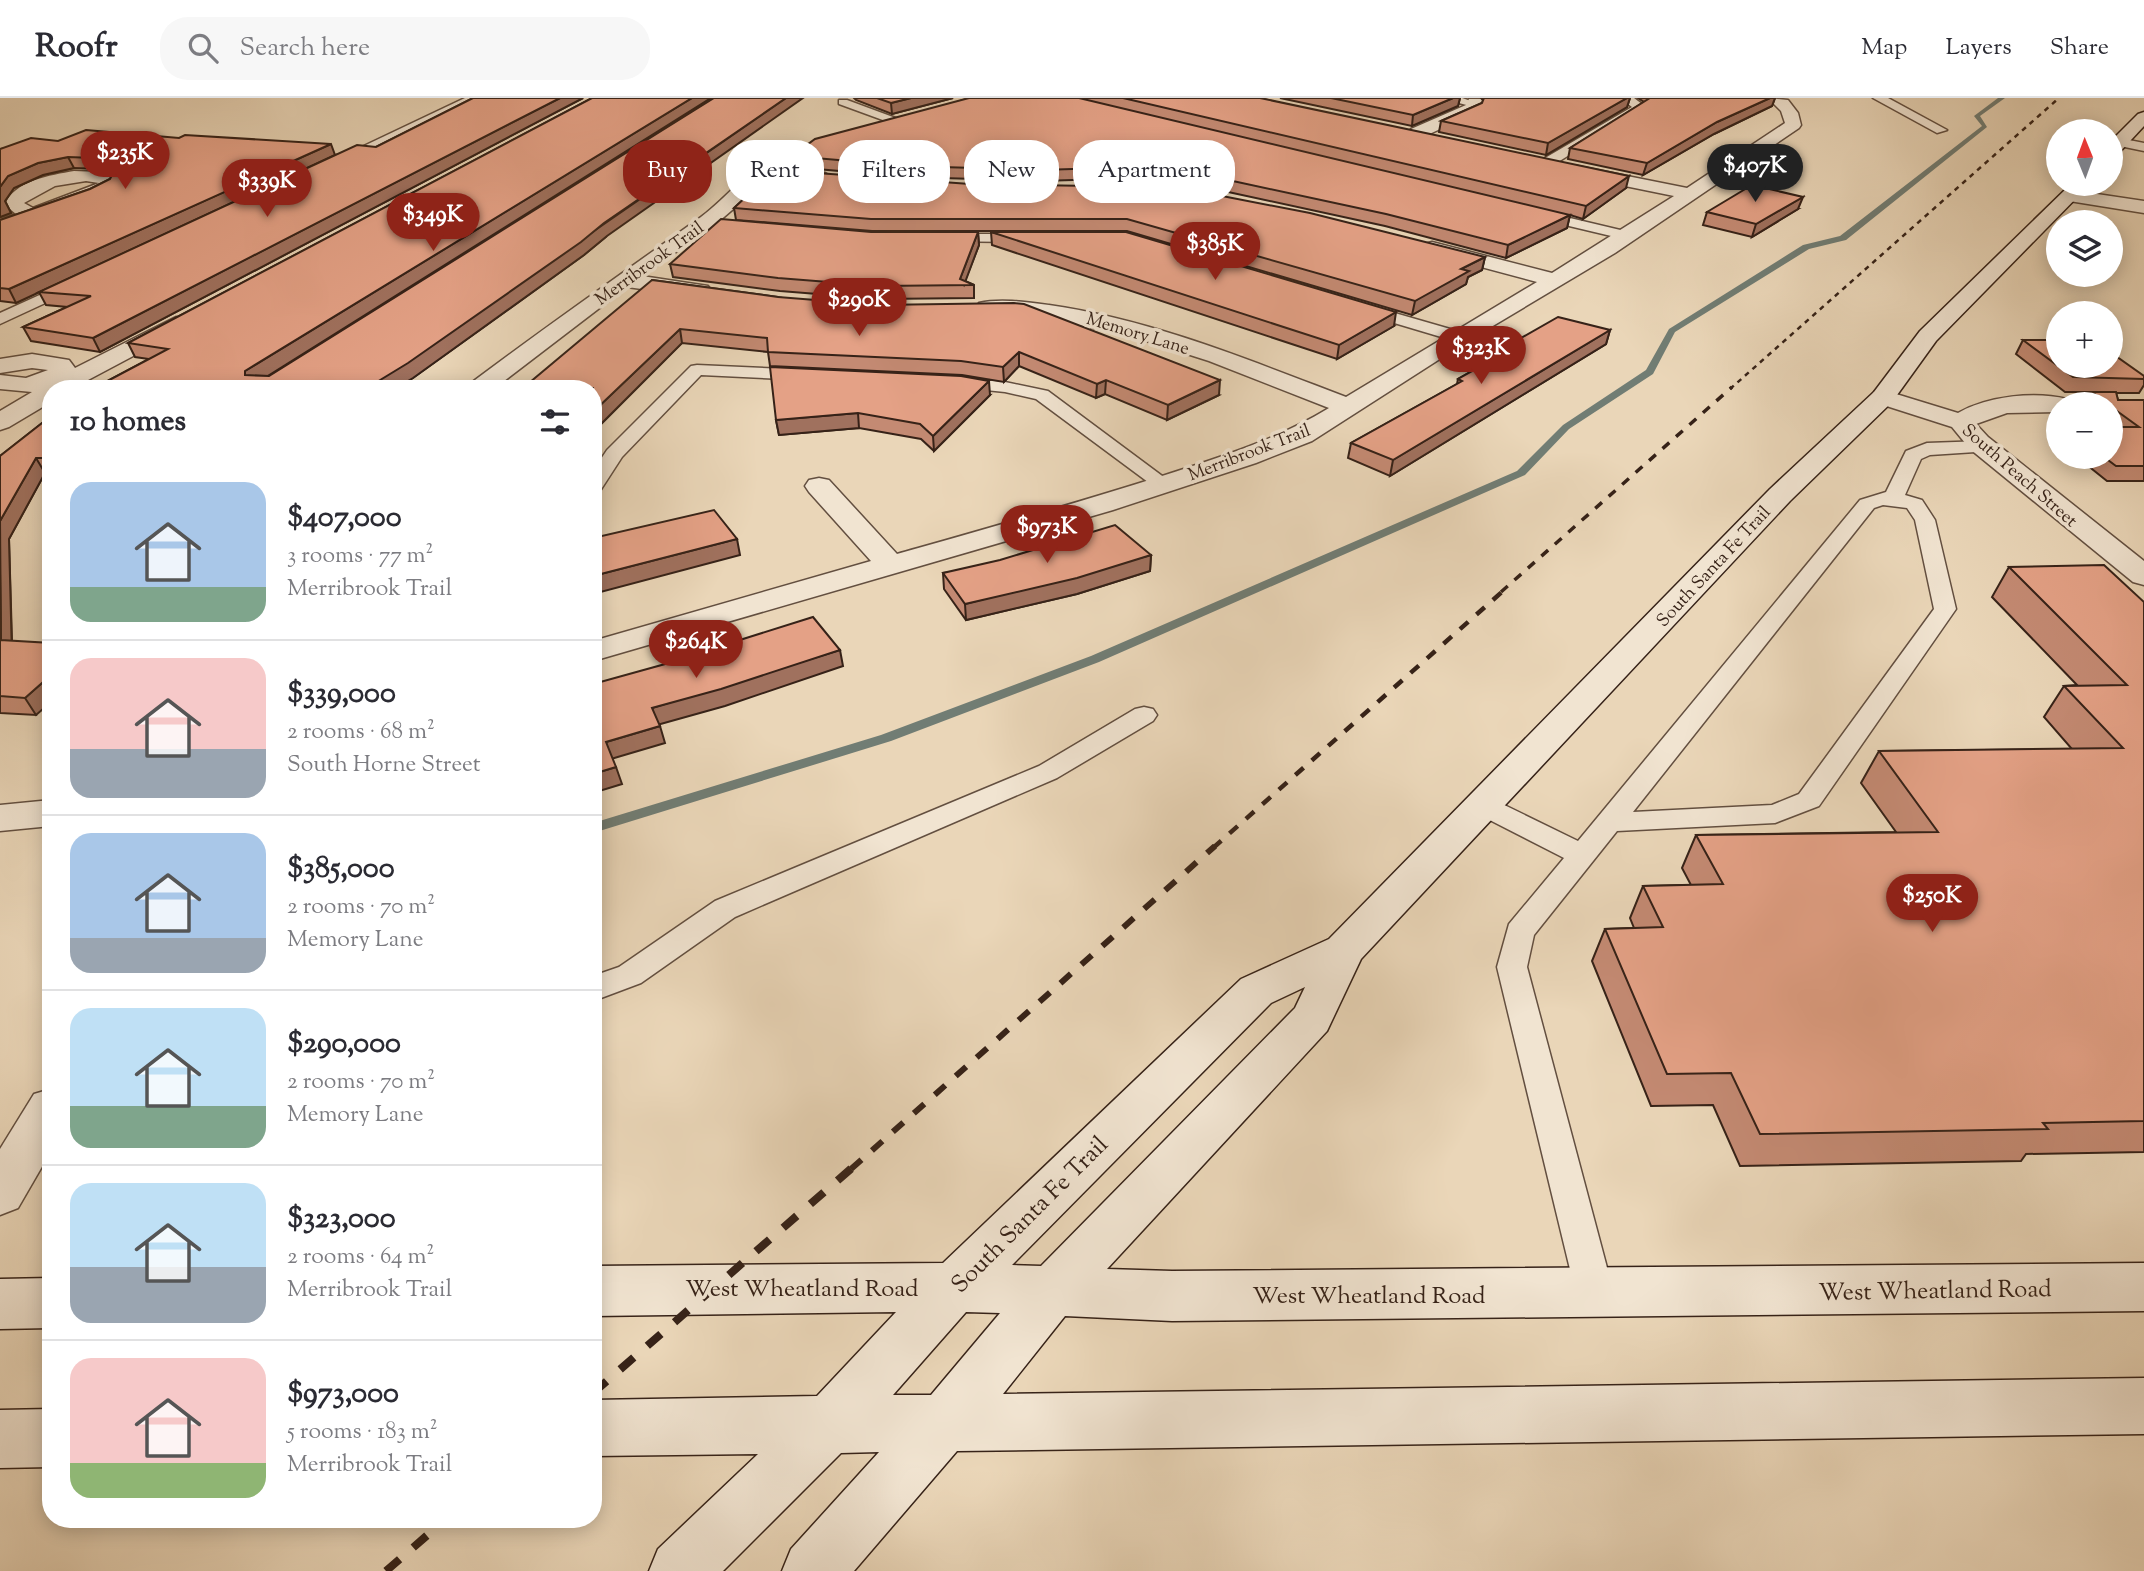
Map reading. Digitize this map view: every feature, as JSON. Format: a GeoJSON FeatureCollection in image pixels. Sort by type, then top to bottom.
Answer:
{"type":"FeatureCollection","features":[{"type":"Feature","properties":{"kind":"street","name":"Merribrook Trail"},"geometry":{"type":"LineString","coordinates":[[602,649],[1163,484],[1247,457],[1303,435],[1458,337],[1628,236],[1793,125],[1792,116],[1776,98]]}},
{"type":"Feature","properties":{"kind":"street"},"geometry":{"type":"LineString","coordinates":[[1442,139],[1410,132],[1452,119],[1473,108],[1475,103]]}},
{"type":"Feature","properties":{"kind":"street"},"geometry":{"type":"LineString","coordinates":[[858,129],[901,118]]}},
{"type":"Feature","properties":{"kind":"street"},"geometry":{"type":"LineString","coordinates":[[2123,139],[2144,118]]}},
{"type":"Feature","properties":{"kind":"street"},"geometry":{"type":"LineString","coordinates":[[1538,162],[1692,194]]}},
{"type":"Feature","properties":{"kind":"street"},"geometry":{"type":"LineString","coordinates":[[0,226],[100,190],[108,185],[110,180],[88,176],[55,181],[16,199],[14,205],[30,214]]}},
{"type":"Feature","properties":{"kind":"street","name":"South Santa Fe Trail"},"geometry":{"type":"LineString","coordinates":[[813,1571],[945,1422],[1054,1290],[1311,1018],[1344,950],[1780,495],[1883,397],[1928,336],[2070,196]]}},
{"type":"Feature","properties":{"kind":"street"},"geometry":{"type":"LineString","coordinates":[[2100,196],[2144,207]]}},
{"type":"Feature","properties":{"kind":"street","name":"Merribrook Trail"},"geometry":{"type":"LineString","coordinates":[[491,380],[728,203]]}},
{"type":"Feature","properties":{"kind":"street"},"geometry":{"type":"LineString","coordinates":[[1410,242],[1555,280]]}},
{"type":"Feature","properties":{"kind":"street"},"geometry":{"type":"LineString","coordinates":[[623,280],[728,294]]}},
{"type":"Feature","properties":{"kind":"street","name":"Memory Lane"},"geometry":{"type":"LineString","coordinates":[[961,308],[1015,307],[1070,313],[1118,323],[1350,407]]}},
{"type":"Feature","properties":{"kind":"street"},"geometry":{"type":"LineString","coordinates":[[67,380],[190,317]]}},
{"type":"Feature","properties":{"kind":"street"},"geometry":{"type":"LineString","coordinates":[[0,366],[45,361],[61,365],[64,369],[60,380]]}},
{"type":"Feature","properties":{"kind":"street"},"geometry":{"type":"LineString","coordinates":[[0,382],[26,386],[42,385]]}},
{"type":"Feature","properties":{"kind":"street"},"geometry":{"type":"LineString","coordinates":[[0,422],[42,395]]}},
{"type":"Feature","properties":{"kind":"street","name":"South Peach Street"},"geometry":{"type":"LineString","coordinates":[[1883,397],[1961,422],[1984,447],[2088,534],[2144,576]]}},
{"type":"Feature","properties":{"kind":"street"},"geometry":{"type":"LineString","coordinates":[[1961,422],[1976,411],[2008,405],[2046,404]]}},
{"type":"Feature","properties":{"kind":"street"},"geometry":{"type":"LineString","coordinates":[[819,486],[890,565]]}},
{"type":"Feature","properties":{"kind":"street"},"geometry":{"type":"LineString","coordinates":[[0,818],[42,814]]}},
{"type":"Feature","properties":{"kind":"street","name":"South Santa Fe Trail"},"geometry":{"type":"LineString","coordinates":[[680,1571],[831,1423],[954,1287],[1256,992],[1344,950]]}},
{"type":"Feature","properties":{"kind":"street"},"geometry":{"type":"LineString","coordinates":[[0,1193],[42,1123]]}},
{"type":"Feature","properties":{"kind":"street","name":"West Wheatland Road"},"geometry":{"type":"LineString","coordinates":[[602,1291],[954,1287],[1172,1296],[2144,1287]]}},
{"type":"Feature","properties":{"kind":"street"},"geometry":{"type":"LineString","coordinates":[[0,1304],[42,1303]]}},
{"type":"Feature","properties":{"kind":"street"},"geometry":{"type":"LineString","coordinates":[[602,1428],[2144,1406]]}},
{"type":"Feature","properties":{"kind":"street"},"geometry":{"type":"LineString","coordinates":[[0,1439],[42,1438]]}},
{"type":"Feature","properties":{"kind":"lane"},"geometry":{"type":"LineString","coordinates":[[324,168],[474,98]]}},
{"type":"Feature","properties":{"kind":"lane"},"geometry":{"type":"LineString","coordinates":[[1446,98],[1475,103]]}},
{"type":"Feature","properties":{"kind":"lane"},"geometry":{"type":"LineString","coordinates":[[1538,162],[1640,107],[1626,98]]}},
{"type":"Feature","properties":{"kind":"lane"},"geometry":{"type":"LineString","coordinates":[[1879,98],[1941,131]]}},
{"type":"Feature","properties":{"kind":"lane"},"geometry":{"type":"LineString","coordinates":[[843,102],[901,118]]}},
{"type":"Feature","properties":{"kind":"lane"},"geometry":{"type":"LineString","coordinates":[[2123,147],[2144,147]]}},
{"type":"Feature","properties":{"kind":"lane"},"geometry":{"type":"LineString","coordinates":[[1521,211],[1628,236]]}},
{"type":"Feature","properties":{"kind":"lane"},"geometry":{"type":"LineString","coordinates":[[703,224],[729,226]]}},
{"type":"Feature","properties":{"kind":"lane"},"geometry":{"type":"LineString","coordinates":[[925,238],[1046,238]]}},
{"type":"Feature","properties":{"kind":"lane"},"geometry":{"type":"LineString","coordinates":[[0,306],[81,274],[0,319]]}},
{"type":"Feature","properties":{"kind":"lane"},"geometry":{"type":"LineString","coordinates":[[1339,302],[1458,337]]}},
{"type":"Feature","properties":{"kind":"lane"},"geometry":{"type":"LineString","coordinates":[[602,473],[614,454],[697,370],[822,376]]}},
{"type":"Feature","properties":{"kind":"lane"},"geometry":{"type":"LineString","coordinates":[[934,381],[1005,387],[1042,396],[1163,484]]}},
{"type":"Feature","properties":{"kind":"lane"},"geometry":{"type":"LineString","coordinates":[[1894,497],[1913,455],[1927,449],[1984,447]]}},
{"type":"Feature","properties":{"kind":"lane"},"geometry":{"type":"LineString","coordinates":[[1595,1294],[1512,967],[1520,932],[1867,504],[1877,498],[1894,497],[1915,503],[1925,520],[1945,609],[1809,800],[1775,814],[1611,822]]}},
{"type":"Feature","properties":{"kind":"lane"},"geometry":{"type":"LineString","coordinates":[[602,986],[630,975],[726,909],[1048,772],[1144,715]]}},
{"type":"Feature","properties":{"kind":"lane"},"geometry":{"type":"LineString","coordinates":[[1484,806],[1583,855]]}},
{"type":"Feature","properties":{"kind":"building"},"geometry":{"type":"Polygon","coordinates":[[[473,98],[560,98],[93,338],[23,327],[91,296],[39,292],[357,145],[376,147],[473,98]]]}},
{"type":"Feature","properties":{"kind":"building"},"geometry":{"type":"Polygon","coordinates":[[[592,98],[692,98],[245,371],[245,375],[269,376],[623,155],[623,203],[633,203],[380,380],[109,380],[168,349],[128,343],[592,98]]]}},
{"type":"Feature","properties":{"kind":"building"},"geometry":{"type":"Polygon","coordinates":[[[714,98],[786,98],[712,149],[712,140],[647,140],[714,98]]]}},
{"type":"Feature","properties":{"kind":"building"},"geometry":{"type":"Polygon","coordinates":[[[877,98],[911,98],[891,103],[877,98]]]}},
{"type":"Feature","properties":{"kind":"building"},"geometry":{"type":"Polygon","coordinates":[[[969,98],[1079,98],[1570,215],[1508,245],[1386,214],[1235,181],[1235,140],[1073,140],[1073,169],[1059,169],[1059,140],[964,140],[964,168],[950,167],[950,140],[838,140],[838,160],[824,159],[824,140],[815,139],[969,98]]]}},
{"type":"Feature","properties":{"kind":"building"},"geometry":{"type":"Polygon","coordinates":[[[1123,98],[1260,98],[1629,176],[1586,206],[1123,98]]]}},
{"type":"Feature","properties":{"kind":"building"},"geometry":{"type":"Polygon","coordinates":[[[1331,98],[1453,98],[1413,115],[1331,98]]]}},
{"type":"Feature","properties":{"kind":"building"},"geometry":{"type":"Polygon","coordinates":[[[1484,98],[1627,98],[1548,143],[1441,121],[1482,103],[1484,98]]]}},
{"type":"Feature","properties":{"kind":"building"},"geometry":{"type":"Polygon","coordinates":[[[1650,98],[1770,98],[1717,122],[1647,163],[1570,148],[1650,98]]]}},
{"type":"Feature","properties":{"kind":"building"},"geometry":{"type":"Polygon","coordinates":[[[86,130],[179,138],[185,135],[331,144],[9,289],[0,288],[0,220],[90,189],[110,179],[116,167],[111,162],[94,158],[68,157],[38,163],[8,176],[0,187],[0,149],[31,138],[58,141],[86,130]]]}},
{"type":"Feature","properties":{"kind":"building"},"geometry":{"type":"Polygon","coordinates":[[[824,174],[838,175],[838,203],[950,203],[950,183],[964,184],[964,203],[1059,203],[1059,185],[1073,186],[1073,203],[1235,203],[1235,198],[1310,213],[1485,257],[1461,269],[1469,271],[1415,301],[1127,219],[871,219],[734,208],[739,203],[824,203],[824,174]]]}},
{"type":"Feature","properties":{"kind":"building"},"geometry":{"type":"Polygon","coordinates":[[[1752,185],[1803,197],[1756,224],[1707,212],[1752,185]]]}},
{"type":"Feature","properties":{"kind":"building"},"geometry":{"type":"Polygon","coordinates":[[[721,219],[871,232],[978,232],[960,279],[974,285],[879,286],[778,278],[670,264],[721,219]]]}},
{"type":"Feature","properties":{"kind":"building"},"geometry":{"type":"Polygon","coordinates":[[[991,232],[1126,232],[1396,312],[1339,345],[991,232]]]}},
{"type":"Feature","properties":{"kind":"building"},"geometry":{"type":"Polygon","coordinates":[[[652,280],[778,297],[878,305],[1024,304],[1220,380],[1168,405],[1106,380],[1097,384],[1019,352],[1003,367],[961,361],[768,352],[767,338],[680,329],[602,403],[602,380],[533,380],[652,280]]]}},
{"type":"Feature","properties":{"kind":"building"},"geometry":{"type":"Polygon","coordinates":[[[1558,317],[1610,330],[1393,460],[1351,443],[1462,381],[1458,379],[1492,360],[1486,358],[1558,317]]]}},
{"type":"Feature","properties":{"kind":"building"},"geometry":{"type":"Polygon","coordinates":[[[2023,340],[2046,340],[2046,357],[2023,340]]]}},
{"type":"Feature","properties":{"kind":"building"},"geometry":{"type":"Polygon","coordinates":[[[2123,361],[2144,376],[2144,379],[2108,378],[2123,378],[2123,361]]]}},
{"type":"Feature","properties":{"kind":"building"},"geometry":{"type":"Polygon","coordinates":[[[770,367],[961,376],[989,381],[933,436],[920,424],[858,413],[776,420],[770,367]]]}},
{"type":"Feature","properties":{"kind":"building"},"geometry":{"type":"Polygon","coordinates":[[[2123,400],[2144,400],[2144,466],[2123,466],[2123,427],[2139,427],[2123,415],[2123,400]]]}},
{"type":"Feature","properties":{"kind":"building"},"geometry":{"type":"Polygon","coordinates":[[[42,423],[42,458],[36,458],[0,521],[0,456],[42,423]]]}},
{"type":"Feature","properties":{"kind":"building"},"geometry":{"type":"Polygon","coordinates":[[[714,510],[737,539],[602,574],[602,536],[714,510]]]}},
{"type":"Feature","properties":{"kind":"building"},"geometry":{"type":"Polygon","coordinates":[[[1115,525],[1151,555],[1077,578],[965,604],[943,573],[1000,560],[1115,525]]]}},
{"type":"Feature","properties":{"kind":"building"},"geometry":{"type":"Polygon","coordinates":[[[2104,565],[2144,602],[2144,1121],[2043,1123],[2048,1129],[1760,1134],[1731,1073],[1667,1074],[1605,929],[1663,927],[1643,886],[1723,884],[1696,835],[1938,832],[1879,751],[2123,748],[2064,686],[2127,685],[2009,567],[2104,565]]]}},
{"type":"Feature","properties":{"kind":"building"},"geometry":{"type":"Polygon","coordinates":[[[0,573],[1,640],[42,642],[42,683],[25,698],[0,696],[0,573]]]}},
{"type":"Feature","properties":{"kind":"building"},"geometry":{"type":"Polygon","coordinates":[[[813,617],[840,650],[721,689],[652,708],[660,726],[606,742],[616,767],[602,771],[602,682],[712,651],[711,649],[813,617]]]}},
{"type":"Feature","properties":{"kind":"waterway"},"geometry":{"type":"LineString","coordinates":[[602,825],[886,738],[1095,659],[1521,473],[1566,427],[1650,372],[1672,331],[1806,247],[1843,238],[1985,126],[1977,116],[2002,98]]}},
{"type":"Feature","properties":{"kind":"railway"},"geometry":{"type":"LineString","coordinates":[[1730,389],[2059,98]]}},
{"type":"Feature","properties":{"kind":"railway"},"geometry":{"type":"LineString","coordinates":[[1501,592],[1732,387]]}},
{"type":"Feature","properties":{"kind":"railway"},"geometry":{"type":"LineString","coordinates":[[1213,848],[1503,591]]}},
{"type":"Feature","properties":{"kind":"railway"},"geometry":{"type":"LineString","coordinates":[[851,1169],[1215,846]]}},
{"type":"Feature","properties":{"kind":"railway"},"geometry":{"type":"LineString","coordinates":[[602,1385],[853,1167]]}},
{"type":"Feature","properties":{"kind":"railway"},"geometry":{"type":"LineString","coordinates":[[386,1571],[436,1528]]}}]}
